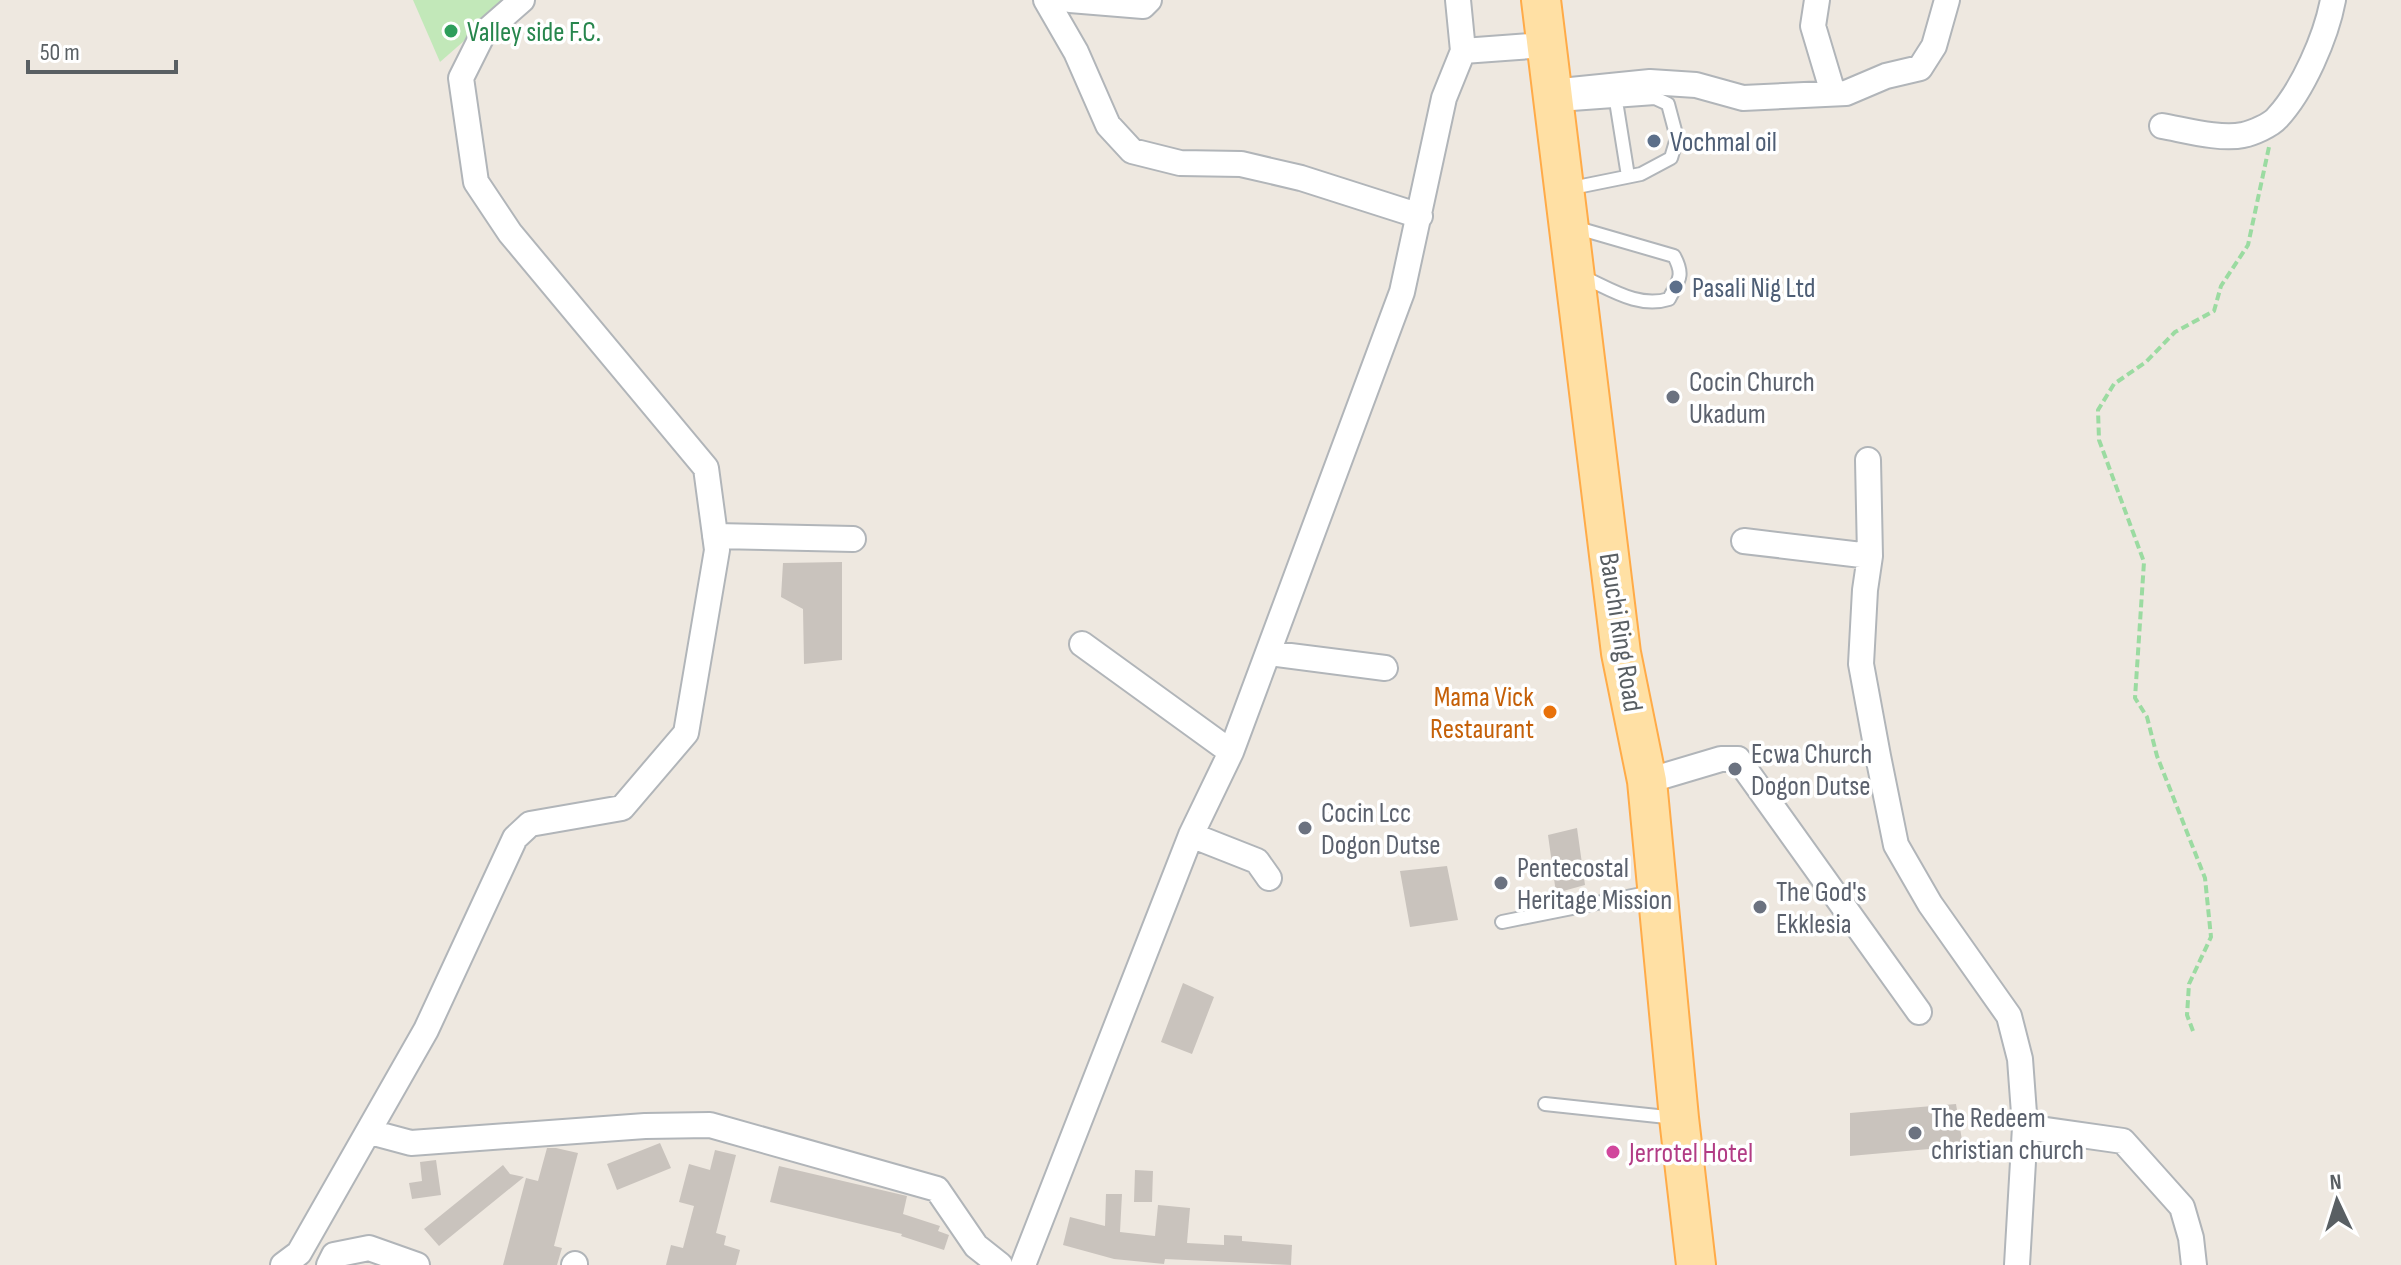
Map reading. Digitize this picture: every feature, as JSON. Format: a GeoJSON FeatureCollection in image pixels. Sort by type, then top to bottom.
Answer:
{"type":"FeatureCollection","features":[{"type":"Feature","properties":{"kind":"main road","name":"Bauchi Ring Road"},"geometry":{"type":"LineString","coordinates":[[1541,0],[1621,653],[1647,781],[1696,1265]]}},
{"type":"Feature","properties":{"kind":"street"},"geometry":{"type":"LineString","coordinates":[[283,1265],[299,1253],[426,1030],[515,838],[530,824],[622,808],[686,733],[717,550],[706,468],[510,233],[476,182],[461,78],[483,34],[522,0]]}},
{"type":"Feature","properties":{"kind":"street"},"geometry":{"type":"LineString","coordinates":[[1046,0],[1076,52],[1108,125],[1132,151],[1180,163],[1241,164],[1301,178],[1420,216]]}},
{"type":"Feature","properties":{"kind":"street"},"geometry":{"type":"LineString","coordinates":[[1070,0],[1143,6],[1149,0]]}},
{"type":"Feature","properties":{"kind":"street"},"geometry":{"type":"LineString","coordinates":[[370,1132],[411,1143],[645,1126],[710,1125],[937,1189],[976,1246],[1019,1265],[1191,835],[1231,752],[1402,292],[1444,98],[1463,51],[1458,0]]}},
{"type":"Feature","properties":{"kind":"street"},"geometry":{"type":"LineString","coordinates":[[1817,0],[1813,26],[1833,93]]}},
{"type":"Feature","properties":{"kind":"street"},"geometry":{"type":"LineString","coordinates":[[1552,99],[1650,82],[1696,85],[1743,98],[1846,93],[1886,76],[1920,68],[1934,46],[1947,0]]}},
{"type":"Feature","properties":{"kind":"street"},"geometry":{"type":"LineString","coordinates":[[2162,126],[2201,133],[2243,135],[2275,121],[2311,63],[2330,17],[2333,0]]}},
{"type":"Feature","properties":{"kind":"street"},"geometry":{"type":"LineString","coordinates":[[1463,51],[1545,45]]}},
{"type":"Feature","properties":{"kind":"street"},"geometry":{"type":"LineString","coordinates":[[1868,460],[1870,556],[1861,664],[1896,845],[1930,904],[2009,1016],[2020,1059],[2025,1127],[2017,1265]]}},
{"type":"Feature","properties":{"kind":"street"},"geometry":{"type":"LineString","coordinates":[[715,536],[853,539]]}},
{"type":"Feature","properties":{"kind":"street"},"geometry":{"type":"LineString","coordinates":[[1744,541],[1870,556]]}},
{"type":"Feature","properties":{"kind":"street"},"geometry":{"type":"LineString","coordinates":[[1082,644],[1231,752]]}},
{"type":"Feature","properties":{"kind":"street"},"geometry":{"type":"LineString","coordinates":[[1268,653],[1385,668]]}},
{"type":"Feature","properties":{"kind":"street"},"geometry":{"type":"LineString","coordinates":[[1647,781],[1721,759],[1738,759],[1919,1012]]}},
{"type":"Feature","properties":{"kind":"street"},"geometry":{"type":"LineString","coordinates":[[1191,835],[1257,861],[1269,878]]}},
{"type":"Feature","properties":{"kind":"street"},"geometry":{"type":"LineString","coordinates":[[2025,1127],[2123,1141],[2182,1207],[2191,1238],[2194,1265]]}},
{"type":"Feature","properties":{"kind":"street"},"geometry":{"type":"LineString","coordinates":[[329,1265],[334,1255],[369,1248],[417,1265]]}},
{"type":"Feature","properties":{"kind":"lane"},"geometry":{"type":"LineString","coordinates":[[1552,99],[1616,101],[1655,98],[1668,104],[1677,138],[1671,158],[1566,207]]}},
{"type":"Feature","properties":{"kind":"lane"},"geometry":{"type":"LineString","coordinates":[[1616,101],[1628,176]]}},
{"type":"Feature","properties":{"kind":"lane"},"geometry":{"type":"LineString","coordinates":[[1566,207],[1674,256],[1681,276],[1669,299],[1654,304],[1639,302],[1574,273]]}},
{"type":"Feature","properties":{"kind":"lane"},"geometry":{"type":"LineString","coordinates":[[1502,922],[1657,891]]}},
{"type":"Feature","properties":{"kind":"lane"},"geometry":{"type":"LineString","coordinates":[[1545,1104],[1679,1118]]}},
{"type":"Feature","properties":{"kind":"path"},"geometry":{"type":"LineString","coordinates":[[2193,1031],[2187,1015],[2189,984],[2211,937],[2205,878],[2157,756],[2147,717],[2135,698],[2144,562],[2099,440],[2098,410],[2114,384],[2146,362],[2175,332],[2214,311],[2221,286],[2248,245],[2275,121]]}},
{"type":"Feature","properties":{"kind":"green space","name":"Valley side F.C."},"geometry":{"type":"Polygon","coordinates":[[[413,0],[511,0],[440,62],[413,0]]]}},
{"type":"Feature","properties":{"kind":"building"},"geometry":{"type":"Polygon","coordinates":[[[842,562],[842,660],[804,664],[803,609],[781,597],[783,563],[842,562]]]}},
{"type":"Feature","properties":{"kind":"building"},"geometry":{"type":"Polygon","coordinates":[[[1577,828],[1585,885],[1556,893],[1548,835],[1577,828]]]}},
{"type":"Feature","properties":{"kind":"building"},"geometry":{"type":"Polygon","coordinates":[[[1447,866],[1458,920],[1410,927],[1400,871],[1447,866]]]}},
{"type":"Feature","properties":{"kind":"building"},"geometry":{"type":"Polygon","coordinates":[[[1183,983],[1214,997],[1192,1054],[1161,1042],[1183,983]]]}},
{"type":"Feature","properties":{"kind":"building"},"geometry":{"type":"Polygon","coordinates":[[[1956,1104],[1963,1146],[1850,1156],[1850,1113],[1956,1104]]]}},
{"type":"Feature","properties":{"kind":"building"},"geometry":{"type":"Polygon","coordinates":[[[660,1143],[671,1168],[617,1190],[607,1164],[660,1143]]]}},
{"type":"Feature","properties":{"kind":"building"},"geometry":{"type":"Polygon","coordinates":[[[547,1148],[578,1153],[554,1246],[562,1248],[557,1265],[503,1265],[526,1178],[538,1181],[547,1148]]]}},
{"type":"Feature","properties":{"kind":"building"},"geometry":{"type":"Polygon","coordinates":[[[715,1150],[736,1155],[716,1233],[726,1236],[724,1245],[740,1250],[736,1265],[666,1265],[671,1245],[683,1248],[694,1206],[679,1202],[689,1164],[710,1170],[715,1150]]]}},
{"type":"Feature","properties":{"kind":"building"},"geometry":{"type":"Polygon","coordinates":[[[436,1160],[441,1195],[412,1199],[409,1183],[422,1181],[420,1162],[436,1160]]]}},
{"type":"Feature","properties":{"kind":"building"},"geometry":{"type":"Polygon","coordinates":[[[503,1165],[510,1174],[524,1177],[439,1246],[424,1229],[503,1165]]]}},
{"type":"Feature","properties":{"kind":"building"},"geometry":{"type":"Polygon","coordinates":[[[779,1166],[907,1196],[903,1214],[940,1226],[938,1231],[949,1235],[944,1250],[902,1234],[770,1202],[779,1166]]]}},
{"type":"Feature","properties":{"kind":"building"},"geometry":{"type":"Polygon","coordinates":[[[1135,1170],[1153,1171],[1152,1202],[1134,1202],[1135,1170]]]}},
{"type":"Feature","properties":{"kind":"building"},"geometry":{"type":"Polygon","coordinates":[[[1106,1194],[1122,1194],[1120,1232],[1155,1236],[1158,1205],[1190,1208],[1187,1243],[1224,1245],[1224,1235],[1242,1236],[1242,1241],[1292,1245],[1291,1265],[1165,1259],[1164,1264],[1114,1259],[1063,1245],[1070,1217],[1105,1226],[1106,1194]]]}},
{"type":"Feature","properties":{"kind":"place","name":"Valley side F.C."},"geometry":{"type":"Point","coordinates":[451,31]}},
{"type":"Feature","properties":{"kind":"place","name":"Vochmal oil"},"geometry":{"type":"Point","coordinates":[1654,141]}},
{"type":"Feature","properties":{"kind":"place","name":"Pasali Nig Ltd"},"geometry":{"type":"Point","coordinates":[1676,287]}},
{"type":"Feature","properties":{"kind":"place","name":"Cocin Church Ukadum"},"geometry":{"type":"Point","coordinates":[1673,397]}},
{"type":"Feature","properties":{"kind":"place","name":"Mama Vick Restaurant"},"geometry":{"type":"Point","coordinates":[1550,712]}},
{"type":"Feature","properties":{"kind":"place","name":"Ecwa Church Dogon Dutse"},"geometry":{"type":"Point","coordinates":[1735,769]}},
{"type":"Feature","properties":{"kind":"place","name":"Cocin Lcc Dogon Dutse"},"geometry":{"type":"Point","coordinates":[1305,828]}},
{"type":"Feature","properties":{"kind":"place","name":"Pentecostal Heritage Mission"},"geometry":{"type":"Point","coordinates":[1501,883]}},
{"type":"Feature","properties":{"kind":"place","name":"The God's Ekklesia"},"geometry":{"type":"Point","coordinates":[1760,907]}},
{"type":"Feature","properties":{"kind":"place","name":"The Redeem christian church"},"geometry":{"type":"Point","coordinates":[1915,1133]}},
{"type":"Feature","properties":{"kind":"place","name":"Jerrotel Hotel"},"geometry":{"type":"Point","coordinates":[1613,1152]}}]}
